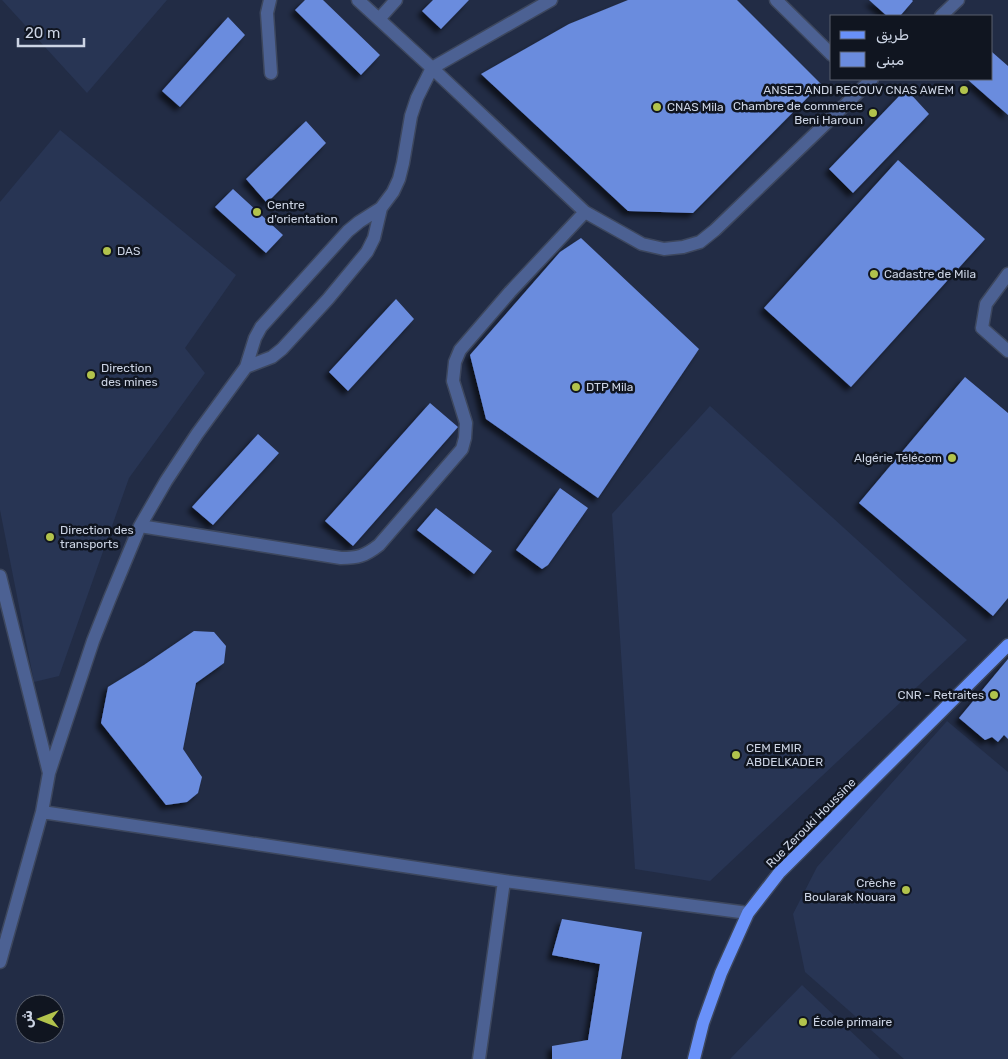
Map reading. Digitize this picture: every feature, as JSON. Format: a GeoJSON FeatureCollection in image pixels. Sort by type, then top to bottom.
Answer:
{"type":"FeatureCollection","features":[{"type":"Feature","properties":{"kind":"main road","name":"Rue Zerouki Houssine"},"geometry":{"type":"LineString","coordinates":[[694,1059],[703,1023],[720,973],[748,913],[779,873],[1008,645]]}},
{"type":"Feature","properties":{"kind":"street"},"geometry":{"type":"LineString","coordinates":[[270,0],[267,13],[271,74]]}},
{"type":"Feature","properties":{"kind":"street"},"geometry":{"type":"LineString","coordinates":[[358,0],[585,212],[642,244],[664,249],[683,247],[700,242],[715,230],[864,81]]}},
{"type":"Feature","properties":{"kind":"street"},"geometry":{"type":"LineString","coordinates":[[379,19],[396,0]]}},
{"type":"Feature","properties":{"kind":"street"},"geometry":{"type":"LineString","coordinates":[[0,962],[42,812],[49,773],[93,641],[140,526],[166,481],[197,434],[246,367],[261,327],[348,231],[381,208],[393,192],[403,163],[411,116],[417,98],[432,68],[551,0]]}},
{"type":"Feature","properties":{"kind":"street"},"geometry":{"type":"LineString","coordinates":[[776,0],[830,53]]}},
{"type":"Feature","properties":{"kind":"street"},"geometry":{"type":"LineString","coordinates":[[941,15],[958,0]]}},
{"type":"Feature","properties":{"kind":"street"},"geometry":{"type":"LineString","coordinates":[[246,367],[272,356],[282,348],[328,299],[367,252],[374,238],[381,208]]}},
{"type":"Feature","properties":{"kind":"street"},"geometry":{"type":"LineString","coordinates":[[140,526],[341,558],[355,558],[371,551],[379,545],[462,449],[466,423],[454,381],[455,362],[460,350],[510,292],[585,212]]}},
{"type":"Feature","properties":{"kind":"street"},"geometry":{"type":"LineString","coordinates":[[1008,274],[986,304],[982,328],[1008,351]]}},
{"type":"Feature","properties":{"kind":"street"},"geometry":{"type":"LineString","coordinates":[[0,576],[49,773]]}},
{"type":"Feature","properties":{"kind":"street"},"geometry":{"type":"LineString","coordinates":[[42,812],[504,881],[748,913]]}},
{"type":"Feature","properties":{"kind":"street"},"geometry":{"type":"LineString","coordinates":[[479,1059],[504,881]]}},
{"type":"Feature","properties":{"kind":"shaded area"},"geometry":{"type":"Polygon","coordinates":[[[2,0],[167,0],[87,93],[2,0]]]}},
{"type":"Feature","properties":{"kind":"shaded area"},"geometry":{"type":"Polygon","coordinates":[[[60,130],[236,275],[185,348],[205,373],[129,478],[59,676],[34,682],[0,510],[0,202],[60,130]]]}},
{"type":"Feature","properties":{"kind":"shaded area","name":"CEM EMIR ABDELKADER"},"geometry":{"type":"Polygon","coordinates":[[[710,406],[967,640],[710,881],[635,869],[612,514],[710,406]]]}},
{"type":"Feature","properties":{"kind":"shaded area","name":"Crèche Boularak Nouara"},"geometry":{"type":"Polygon","coordinates":[[[947,721],[1008,772],[1008,1059],[904,1059],[805,972],[793,914],[817,867],[947,721]]]}},
{"type":"Feature","properties":{"kind":"shaded area","name":"École primaire"},"geometry":{"type":"Polygon","coordinates":[[[802,985],[880,1059],[730,1059],[802,985]]]}},
{"type":"Feature","properties":{"kind":"building"},"geometry":{"type":"Polygon","coordinates":[[[305,0],[323,0],[380,55],[361,75],[295,10],[305,0]]]}},
{"type":"Feature","properties":{"kind":"building"},"geometry":{"type":"Polygon","coordinates":[[[433,0],[469,0],[441,29],[422,11],[433,0]]]}},
{"type":"Feature","properties":{"kind":"building","name":"CNAS Mila"},"geometry":{"type":"Polygon","coordinates":[[[628,0],[737,0],[821,84],[693,213],[628,211],[481,74],[569,24],[628,0]]]}},
{"type":"Feature","properties":{"kind":"building"},"geometry":{"type":"Polygon","coordinates":[[[869,0],[913,1],[901,15],[886,15],[869,0]]]}},
{"type":"Feature","properties":{"kind":"building"},"geometry":{"type":"Polygon","coordinates":[[[228,17],[245,35],[180,107],[162,91],[228,17]]]}},
{"type":"Feature","properties":{"kind":"building"},"geometry":{"type":"Polygon","coordinates":[[[993,53],[1008,66],[1008,115],[968,80],[993,80],[993,53]]]}},
{"type":"Feature","properties":{"kind":"building"},"geometry":{"type":"Polygon","coordinates":[[[906,89],[929,114],[853,193],[829,169],[906,89]]]}},
{"type":"Feature","properties":{"kind":"building"},"geometry":{"type":"Polygon","coordinates":[[[306,121],[326,143],[267,203],[246,179],[306,121]]]}},
{"type":"Feature","properties":{"kind":"building","name":"Cadastre de Mila"},"geometry":{"type":"Polygon","coordinates":[[[898,160],[985,239],[851,387],[764,308],[898,160]]]}},
{"type":"Feature","properties":{"kind":"building"},"geometry":{"type":"Polygon","coordinates":[[[233,189],[283,235],[266,253],[215,207],[233,189]]]}},
{"type":"Feature","properties":{"kind":"building","name":"DTP Mila"},"geometry":{"type":"Polygon","coordinates":[[[581,238],[699,349],[598,498],[486,419],[470,355],[560,252],[581,238]]]}},
{"type":"Feature","properties":{"kind":"building"},"geometry":{"type":"Polygon","coordinates":[[[396,299],[414,319],[348,391],[329,372],[396,299]]]}},
{"type":"Feature","properties":{"kind":"building","name":"Algérie Télécom"},"geometry":{"type":"Polygon","coordinates":[[[965,377],[1008,413],[1008,598],[993,616],[859,503],[965,377]]]}},
{"type":"Feature","properties":{"kind":"building"},"geometry":{"type":"Polygon","coordinates":[[[430,403],[458,427],[353,546],[325,521],[430,403]]]}},
{"type":"Feature","properties":{"kind":"building"},"geometry":{"type":"Polygon","coordinates":[[[258,434],[279,453],[213,525],[192,507],[258,434]]]}},
{"type":"Feature","properties":{"kind":"building"},"geometry":{"type":"Polygon","coordinates":[[[560,488],[588,508],[548,565],[542,569],[516,550],[560,488]]]}},
{"type":"Feature","properties":{"kind":"building"},"geometry":{"type":"Polygon","coordinates":[[[436,508],[492,551],[474,574],[417,530],[436,508]]]}},
{"type":"Feature","properties":{"kind":"building"},"geometry":{"type":"Polygon","coordinates":[[[194,631],[214,632],[226,646],[224,663],[196,683],[183,749],[202,777],[198,793],[187,802],[166,805],[101,723],[108,687],[194,631]]]}},
{"type":"Feature","properties":{"kind":"building","name":"CNR - Retraites"},"geometry":{"type":"Polygon","coordinates":[[[1008,659],[1008,739],[1004,735],[998,742],[992,737],[985,740],[959,718],[1008,659]]]}},
{"type":"Feature","properties":{"kind":"building"},"geometry":{"type":"Polygon","coordinates":[[[562,919],[642,932],[621,1059],[552,1059],[552,1046],[588,1040],[600,964],[552,955],[562,919]]]}},
{"type":"Feature","properties":{"kind":"place","name":"ANSEJ ANDI RECOUV CNAS AWEM"},"geometry":{"type":"Point","coordinates":[964,90]}},
{"type":"Feature","properties":{"kind":"place","name":"CNAS Mila"},"geometry":{"type":"Point","coordinates":[657,107]}},
{"type":"Feature","properties":{"kind":"place","name":"Chambre de commerce Beni Haroun"},"geometry":{"type":"Point","coordinates":[873,113]}},
{"type":"Feature","properties":{"kind":"place","name":"Centre d'orientation"},"geometry":{"type":"Point","coordinates":[257,212]}},
{"type":"Feature","properties":{"kind":"place","name":"DAS"},"geometry":{"type":"Point","coordinates":[107,251]}},
{"type":"Feature","properties":{"kind":"place","name":"Cadastre de Mila"},"geometry":{"type":"Point","coordinates":[874,274]}},
{"type":"Feature","properties":{"kind":"place","name":"Direction des mines"},"geometry":{"type":"Point","coordinates":[91,375]}},
{"type":"Feature","properties":{"kind":"place","name":"DTP Mila"},"geometry":{"type":"Point","coordinates":[576,387]}},
{"type":"Feature","properties":{"kind":"place","name":"Algérie Télécom"},"geometry":{"type":"Point","coordinates":[952,458]}},
{"type":"Feature","properties":{"kind":"place","name":"Direction des transports"},"geometry":{"type":"Point","coordinates":[50,537]}},
{"type":"Feature","properties":{"kind":"place","name":"CNR - Retraites"},"geometry":{"type":"Point","coordinates":[994,695]}},
{"type":"Feature","properties":{"kind":"place","name":"CEM EMIR ABDELKADER"},"geometry":{"type":"Point","coordinates":[736,755]}},
{"type":"Feature","properties":{"kind":"place","name":"Crèche Boularak Nouara"},"geometry":{"type":"Point","coordinates":[906,890]}},
{"type":"Feature","properties":{"kind":"place","name":"École primaire"},"geometry":{"type":"Point","coordinates":[803,1022]}}]}
